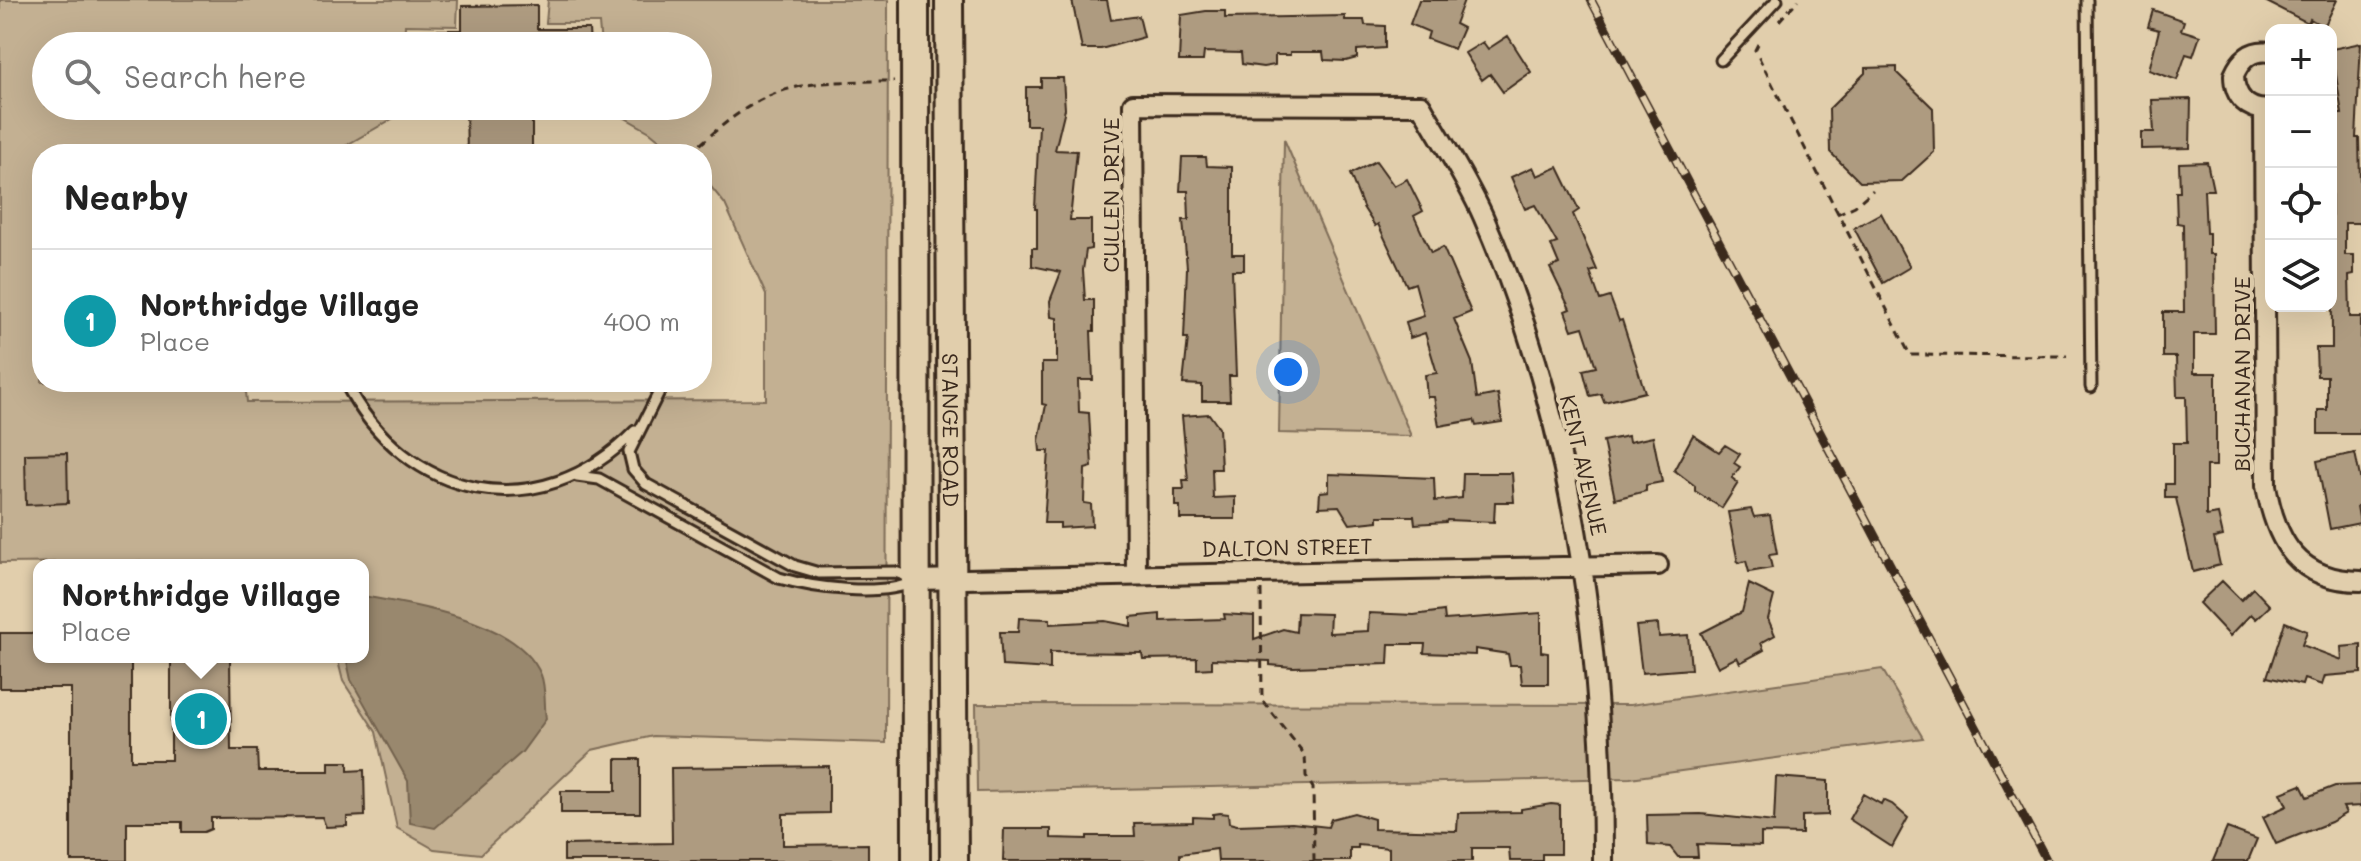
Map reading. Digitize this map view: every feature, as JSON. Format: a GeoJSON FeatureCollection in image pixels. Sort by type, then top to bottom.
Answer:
{"type":"FeatureCollection","features":[{"type":"Feature","properties":{"kind":"main road","name":"STANGE ROAD"},"geometry":{"type":"LineString","coordinates":[[915,0],[916,861]]}},
{"type":"Feature","properties":{"kind":"main road","name":"STANGE ROAD"},"geometry":{"type":"LineString","coordinates":[[949,0],[955,580],[954,861]]}},
{"type":"Feature","properties":{"kind":"street","name":"BUCHANAN DRIVE"},"geometry":{"type":"LineString","coordinates":[[2265,52],[2253,53],[2245,58],[2234,75],[2238,95],[2253,108],[2265,110]]}},
{"type":"Feature","properties":{"kind":"street","name":"CULLEN DRIVE"},"geometry":{"type":"LineString","coordinates":[[1136,573],[1133,104],[1421,105]]}},
{"type":"Feature","properties":{"kind":"street","name":"KENT AVENUE"},"geometry":{"type":"LineString","coordinates":[[1421,105],[1482,214],[1526,328],[1556,443],[1582,565],[1596,673],[1603,788],[1603,861]]}},
{"type":"Feature","properties":{"kind":"street","name":"BUCHANAN DRIVE"},"geometry":{"type":"LineString","coordinates":[[2267,168],[2266,486],[2272,520],[2287,547],[2307,567],[2334,581],[2361,581]]}},
{"type":"Feature","properties":{"kind":"street","name":"DALTON STREET"},"geometry":{"type":"LineString","coordinates":[[916,580],[1136,573],[1658,565]]}},
{"type":"Feature","properties":{"kind":"lane"},"geometry":{"type":"LineString","coordinates":[[1721,60],[1777,0]]}},
{"type":"Feature","properties":{"kind":"lane"},"geometry":{"type":"LineString","coordinates":[[2087,0],[2091,387]]}},
{"type":"Feature","properties":{"kind":"lane"},"geometry":{"type":"LineString","coordinates":[[350,392],[362,415],[396,452],[436,477],[475,489],[528,487],[577,476],[615,452],[639,427]]}},
{"type":"Feature","properties":{"kind":"lane"},"geometry":{"type":"LineString","coordinates":[[658,392],[629,452],[633,469],[646,484],[795,566],[819,573],[895,572],[916,580]]}},
{"type":"Feature","properties":{"kind":"lane"},"geometry":{"type":"LineString","coordinates":[[577,476],[599,479],[779,578],[825,588],[895,588],[916,580]]}},
{"type":"Feature","properties":{"kind":"path"},"geometry":{"type":"LineString","coordinates":[[1777,23],[1798,0]]}},
{"type":"Feature","properties":{"kind":"path"},"geometry":{"type":"LineString","coordinates":[[1763,36],[1755,50],[1910,355],[2067,356]]}},
{"type":"Feature","properties":{"kind":"path"},"geometry":{"type":"LineString","coordinates":[[701,144],[721,125],[778,91],[808,82],[894,81]]}},
{"type":"Feature","properties":{"kind":"path"},"geometry":{"type":"LineString","coordinates":[[1837,214],[1855,206],[1873,190]]}},
{"type":"Feature","properties":{"kind":"path"},"geometry":{"type":"LineString","coordinates":[[1261,571],[1262,700],[1305,755],[1306,776],[1313,788],[1314,861]]}},
{"type":"Feature","properties":{"kind":"shaded area"},"geometry":{"type":"Polygon","coordinates":[[[0,0],[458,0],[457,26],[405,25],[405,32],[32,32],[32,120],[390,120],[348,144],[32,144],[32,392],[246,392],[247,402],[766,400],[766,295],[725,204],[712,188],[712,144],[665,144],[629,120],[712,120],[712,32],[600,32],[599,23],[546,23],[548,0],[888,0],[886,743],[653,736],[592,750],[481,854],[434,849],[397,828],[376,732],[343,681],[338,663],[369,663],[369,559],[33,559],[33,563],[0,563],[0,0]]]}},
{"type":"Feature","properties":{"kind":"shaded area"},"geometry":{"type":"Polygon","coordinates":[[[1284,139],[1411,436],[1279,433],[1284,139]]]}},
{"type":"Feature","properties":{"kind":"shaded area"},"geometry":{"type":"Polygon","coordinates":[[[369,597],[410,605],[463,618],[511,640],[529,656],[541,675],[546,719],[522,752],[435,828],[410,823],[408,781],[351,680],[347,663],[369,663],[369,597]]]}},
{"type":"Feature","properties":{"kind":"shaded area"},"geometry":{"type":"Polygon","coordinates":[[[1882,669],[1923,738],[1630,778],[977,792],[976,704],[1630,705],[1882,669]]]}},
{"type":"Feature","properties":{"kind":"building"},"geometry":{"type":"Polygon","coordinates":[[[1072,0],[1107,0],[1111,20],[1139,16],[1144,37],[1101,49],[1082,49],[1072,0]]]}},
{"type":"Feature","properties":{"kind":"building"},"geometry":{"type":"Polygon","coordinates":[[[1419,0],[1464,0],[1455,24],[1463,28],[1454,49],[1427,39],[1429,32],[1410,24],[1419,0]]]}},
{"type":"Feature","properties":{"kind":"building"},"geometry":{"type":"Polygon","coordinates":[[[2263,0],[2337,0],[2325,24],[2310,19],[2308,23],[2263,0]]]}},
{"type":"Feature","properties":{"kind":"building"},"geometry":{"type":"Polygon","coordinates":[[[537,5],[537,29],[589,29],[589,32],[412,32],[462,30],[462,6],[537,5]]]}},
{"type":"Feature","properties":{"kind":"building"},"geometry":{"type":"Polygon","coordinates":[[[2153,10],[2184,21],[2181,30],[2200,36],[2193,56],[2186,54],[2177,80],[2149,70],[2159,30],[2148,27],[2153,10]]]}},
{"type":"Feature","properties":{"kind":"building"},"geometry":{"type":"Polygon","coordinates":[[[1225,11],[1225,18],[1345,16],[1345,20],[1364,20],[1365,25],[1385,26],[1385,48],[1357,50],[1357,58],[1346,61],[1324,60],[1323,52],[1290,52],[1290,55],[1275,55],[1275,65],[1263,67],[1242,64],[1241,53],[1204,52],[1203,61],[1179,61],[1181,15],[1225,11]]]}},
{"type":"Feature","properties":{"kind":"building"},"geometry":{"type":"Polygon","coordinates":[[[1508,36],[1531,72],[1503,92],[1490,74],[1482,80],[1465,53],[1483,42],[1488,49],[1508,36]]]}},
{"type":"Feature","properties":{"kind":"building"},"geometry":{"type":"Polygon","coordinates":[[[2361,43],[2356,138],[2359,138],[2361,223],[2345,223],[2345,255],[2354,255],[2354,274],[2349,275],[2350,317],[2361,317],[2360,434],[2318,434],[2318,410],[2327,410],[2327,376],[2317,376],[2316,348],[2332,348],[2332,312],[2337,312],[2337,114],[2342,114],[2337,82],[2337,48],[2361,43]]]}},
{"type":"Feature","properties":{"kind":"building"},"geometry":{"type":"Polygon","coordinates":[[[1897,67],[1897,73],[1933,108],[1934,152],[1902,181],[1860,182],[1830,152],[1829,109],[1865,73],[1865,68],[1897,67]]]}},
{"type":"Feature","properties":{"kind":"building"},"geometry":{"type":"Polygon","coordinates":[[[1041,78],[1063,78],[1065,109],[1055,150],[1077,151],[1070,220],[1091,220],[1091,249],[1086,250],[1083,270],[1085,300],[1094,300],[1094,331],[1091,331],[1093,380],[1078,380],[1079,412],[1089,413],[1092,467],[1085,469],[1084,503],[1091,504],[1092,526],[1060,528],[1060,523],[1044,523],[1049,451],[1040,451],[1039,440],[1046,405],[1042,404],[1042,363],[1057,363],[1057,318],[1051,317],[1050,301],[1061,272],[1032,266],[1032,248],[1037,248],[1035,209],[1039,125],[1026,125],[1026,87],[1041,87],[1041,78]]]}},
{"type":"Feature","properties":{"kind":"building"},"geometry":{"type":"Polygon","coordinates":[[[2191,99],[2190,148],[2141,149],[2141,132],[2154,132],[2152,100],[2191,99]]]}},
{"type":"Feature","properties":{"kind":"building"},"geometry":{"type":"Polygon","coordinates":[[[466,120],[532,120],[532,144],[467,144],[466,120]]]}},
{"type":"Feature","properties":{"kind":"building"},"geometry":{"type":"Polygon","coordinates":[[[1182,157],[1206,157],[1207,166],[1232,167],[1232,254],[1244,254],[1244,270],[1232,270],[1236,376],[1229,376],[1230,401],[1202,401],[1202,385],[1183,384],[1188,338],[1184,338],[1187,268],[1183,220],[1189,220],[1188,191],[1180,191],[1182,157]]]}},
{"type":"Feature","properties":{"kind":"building"},"geometry":{"type":"Polygon","coordinates":[[[1376,161],[1394,186],[1407,179],[1423,211],[1414,216],[1431,253],[1443,247],[1471,312],[1454,319],[1472,362],[1477,398],[1498,394],[1502,422],[1476,426],[1474,420],[1439,426],[1434,397],[1427,397],[1425,375],[1437,373],[1425,333],[1410,338],[1406,322],[1424,316],[1415,283],[1407,286],[1378,224],[1375,226],[1363,207],[1350,174],[1376,161]]]}},
{"type":"Feature","properties":{"kind":"building"},"geometry":{"type":"Polygon","coordinates":[[[2207,162],[2213,190],[2204,190],[2209,254],[2214,254],[2215,334],[2194,334],[2194,373],[2216,373],[2216,466],[2206,466],[2206,516],[2218,514],[2223,536],[2214,538],[2220,565],[2193,572],[2176,498],[2165,498],[2165,484],[2173,484],[2173,443],[2187,443],[2186,397],[2177,397],[2176,357],[2163,357],[2163,312],[2184,312],[2183,224],[2177,223],[2179,163],[2207,162]]]}},
{"type":"Feature","properties":{"kind":"building"},"geometry":{"type":"Polygon","coordinates":[[[1533,167],[1537,176],[1558,167],[1579,210],[1573,214],[1597,270],[1590,272],[1600,300],[1610,297],[1619,321],[1622,320],[1645,392],[1604,402],[1601,394],[1590,396],[1583,370],[1596,367],[1583,327],[1572,330],[1565,311],[1570,309],[1550,268],[1559,264],[1551,245],[1557,243],[1535,205],[1525,209],[1511,177],[1533,167]]]}},
{"type":"Feature","properties":{"kind":"building"},"geometry":{"type":"Polygon","coordinates":[[[1881,213],[1910,267],[1883,283],[1854,228],[1881,213]]]}},
{"type":"Feature","properties":{"kind":"building"},"geometry":{"type":"Polygon","coordinates":[[[1209,414],[1219,428],[1221,469],[1212,469],[1213,498],[1235,497],[1235,519],[1180,519],[1180,506],[1175,506],[1175,489],[1184,489],[1183,480],[1188,480],[1182,416],[1209,414]]]}},
{"type":"Feature","properties":{"kind":"building"},"geometry":{"type":"Polygon","coordinates":[[[1693,435],[1719,452],[1725,445],[1740,454],[1734,463],[1740,467],[1732,478],[1738,483],[1722,508],[1695,491],[1695,486],[1674,470],[1693,435]]]}},
{"type":"Feature","properties":{"kind":"building"},"geometry":{"type":"Polygon","coordinates":[[[1628,436],[1629,442],[1653,437],[1662,482],[1646,485],[1646,491],[1615,499],[1603,441],[1628,436]]]}},
{"type":"Feature","properties":{"kind":"building"},"geometry":{"type":"Polygon","coordinates":[[[67,453],[68,503],[26,505],[25,454],[67,453]]]}},
{"type":"Feature","properties":{"kind":"building"},"geometry":{"type":"Polygon","coordinates":[[[2355,453],[2361,482],[2361,505],[2357,506],[2360,523],[2330,529],[2317,461],[2355,453]]]}},
{"type":"Feature","properties":{"kind":"building"},"geometry":{"type":"Polygon","coordinates":[[[1463,473],[1512,473],[1514,502],[1495,502],[1494,522],[1447,520],[1415,524],[1414,516],[1378,516],[1378,521],[1350,524],[1339,506],[1319,507],[1320,492],[1329,491],[1329,474],[1434,478],[1435,501],[1462,498],[1463,473]]]}},
{"type":"Feature","properties":{"kind":"building"},"geometry":{"type":"Polygon","coordinates":[[[1751,509],[1754,517],[1770,515],[1777,554],[1769,555],[1772,568],[1749,572],[1746,561],[1738,563],[1728,512],[1751,509]]]}},
{"type":"Feature","properties":{"kind":"building"},"geometry":{"type":"Polygon","coordinates":[[[2222,581],[2241,600],[2253,588],[2270,606],[2256,619],[2251,614],[2230,636],[2199,603],[2222,581]]]}},
{"type":"Feature","properties":{"kind":"building"},"geometry":{"type":"Polygon","coordinates":[[[1749,584],[1774,596],[1768,619],[1775,635],[1761,643],[1764,650],[1740,663],[1737,657],[1718,667],[1701,633],[1742,612],[1749,584]]]}},
{"type":"Feature","properties":{"kind":"building"},"geometry":{"type":"Polygon","coordinates":[[[1444,611],[1445,620],[1541,613],[1541,652],[1548,653],[1548,684],[1522,684],[1520,665],[1510,665],[1508,654],[1475,649],[1475,655],[1424,653],[1425,644],[1389,644],[1388,664],[1293,667],[1270,665],[1270,661],[1212,659],[1212,668],[1197,669],[1197,658],[1143,659],[1142,653],[1050,652],[1050,669],[1002,666],[1000,632],[1018,632],[1019,618],[1050,619],[1050,624],[1105,621],[1131,626],[1131,617],[1160,614],[1160,621],[1225,619],[1224,614],[1254,616],[1254,639],[1283,629],[1296,632],[1297,613],[1330,614],[1329,633],[1368,631],[1369,613],[1414,615],[1444,611]]]}},
{"type":"Feature","properties":{"kind":"building"},"geometry":{"type":"Polygon","coordinates":[[[2285,622],[2307,631],[2302,645],[2342,660],[2341,647],[2361,645],[2361,673],[2325,676],[2322,685],[2304,679],[2302,685],[2267,677],[2285,622]]]}},
{"type":"Feature","properties":{"kind":"building"},"geometry":{"type":"Polygon","coordinates":[[[1658,624],[1659,637],[1688,635],[1691,669],[1642,673],[1636,626],[1658,624]]]}},
{"type":"Feature","properties":{"kind":"building"},"geometry":{"type":"Polygon","coordinates":[[[0,633],[33,633],[33,663],[131,663],[131,760],[171,760],[171,663],[230,663],[231,750],[257,750],[258,771],[329,771],[329,762],[348,762],[348,771],[364,770],[365,816],[347,817],[347,826],[326,827],[322,817],[211,818],[211,829],[204,832],[182,832],[182,822],[127,822],[127,861],[71,861],[71,688],[0,688],[0,633]]]}},
{"type":"Feature","properties":{"kind":"building"},"geometry":{"type":"Polygon","coordinates":[[[616,759],[640,759],[640,813],[561,813],[561,791],[616,791],[616,759]]]}},
{"type":"Feature","properties":{"kind":"building"},"geometry":{"type":"Polygon","coordinates":[[[829,766],[829,813],[783,814],[783,845],[868,844],[868,861],[564,861],[564,845],[672,843],[671,768],[829,766]]]}},
{"type":"Feature","properties":{"kind":"building"},"geometry":{"type":"Polygon","coordinates":[[[1776,777],[1828,781],[1828,815],[1802,816],[1802,834],[1761,833],[1761,846],[1697,844],[1698,857],[1678,857],[1670,847],[1648,845],[1647,815],[1701,814],[1774,822],[1776,777]]]}},
{"type":"Feature","properties":{"kind":"building"},"geometry":{"type":"Polygon","coordinates":[[[2301,785],[2307,797],[2335,786],[2361,785],[2361,806],[2343,807],[2346,813],[2331,822],[2276,844],[2263,817],[2287,806],[2281,793],[2301,785]]]}},
{"type":"Feature","properties":{"kind":"building"},"geometry":{"type":"Polygon","coordinates":[[[1863,794],[1881,804],[1883,800],[1892,804],[1908,818],[1892,847],[1849,819],[1863,794]]]}},
{"type":"Feature","properties":{"kind":"building"},"geometry":{"type":"Polygon","coordinates":[[[1560,805],[1560,854],[1542,854],[1542,861],[1510,861],[1509,848],[1472,848],[1472,861],[1389,861],[1389,848],[1358,845],[1358,848],[1350,848],[1350,861],[1218,861],[1217,849],[1180,854],[1180,861],[1003,861],[1004,829],[1051,829],[1051,838],[1087,839],[1087,836],[1135,836],[1134,823],[1193,822],[1193,817],[1213,818],[1213,814],[1220,813],[1228,814],[1229,823],[1237,825],[1292,823],[1328,827],[1331,819],[1354,813],[1374,819],[1374,829],[1457,831],[1458,813],[1521,812],[1521,809],[1560,805]]]}},
{"type":"Feature","properties":{"kind":"building"},"geometry":{"type":"Polygon","coordinates":[[[2227,828],[2257,839],[2248,861],[2213,861],[2227,828]]]}},
{"type":"Feature","properties":{"kind":"railway"},"geometry":{"type":"LineString","coordinates":[[1591,0],[2047,861]]}},
{"type":"Feature","properties":{"kind":"place","name":"Northridge Village"},"geometry":{"type":"Point","coordinates":[201,719]}}]}
